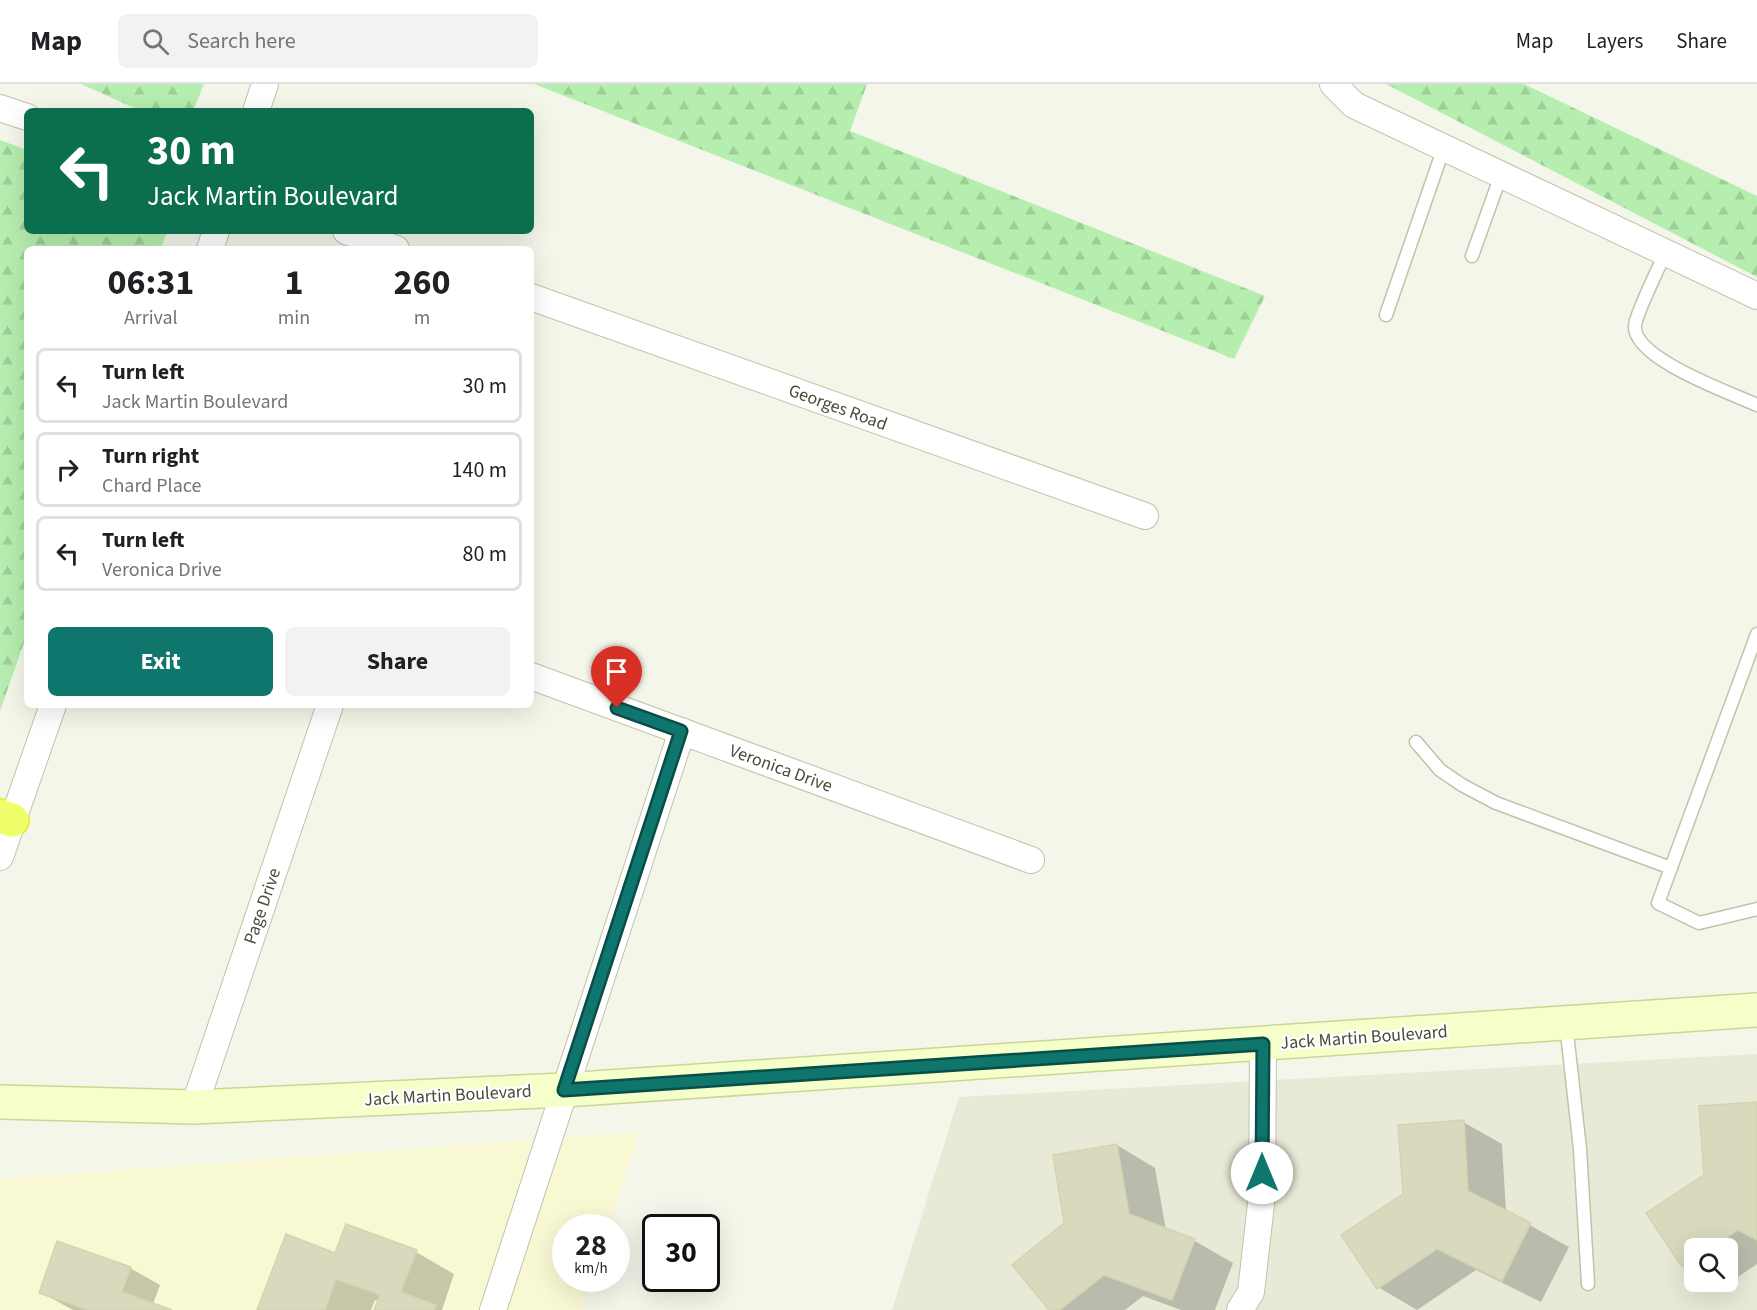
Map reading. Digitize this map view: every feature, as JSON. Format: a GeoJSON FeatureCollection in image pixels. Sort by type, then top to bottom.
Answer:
{"type":"FeatureCollection","features":[{"type":"Feature","properties":{"kind":"street"},"geometry":{"type":"LineString","coordinates":[[257,108],[266,84]]}},
{"type":"Feature","properties":{"kind":"street"},"geometry":{"type":"LineString","coordinates":[[1333,84],[1354,105],[1757,296]]}},
{"type":"Feature","properties":{"kind":"street"},"geometry":{"type":"LineString","coordinates":[[0,108],[24,116]]}},
{"type":"Feature","properties":{"kind":"street"},"geometry":{"type":"LineString","coordinates":[[354,234],[388,246]]}},
{"type":"Feature","properties":{"kind":"street","name":"Georges Road"},"geometry":{"type":"LineString","coordinates":[[534,298],[1145,516]]}},
{"type":"Feature","properties":{"kind":"street","name":"Veronica Drive"},"geometry":{"type":"LineString","coordinates":[[534,677],[1031,860]]}},
{"type":"Feature","properties":{"kind":"street"},"geometry":{"type":"LineString","coordinates":[[0,857],[6,818],[52,708]]}},
{"type":"Feature","properties":{"kind":"street","name":"Page Drive"},"geometry":{"type":"LineString","coordinates":[[194,1107],[329,708]]}},
{"type":"Feature","properties":{"kind":"street"},"geometry":{"type":"LineString","coordinates":[[493,1310],[681,731]]}},
{"type":"Feature","properties":{"kind":"street","name":"Jack Martin Boulevard"},"geometry":{"type":"LineString","coordinates":[[0,1102],[194,1107],[564,1090],[1757,1010]]}},
{"type":"Feature","properties":{"kind":"street"},"geometry":{"type":"LineString","coordinates":[[1240,1310],[1251,1292],[1262,1195],[1263,1044]]}},
{"type":"Feature","properties":{"kind":"lane"},"geometry":{"type":"LineString","coordinates":[[1386,315],[1444,147]]}},
{"type":"Feature","properties":{"kind":"lane"},"geometry":{"type":"LineString","coordinates":[[1472,256],[1501,175]]}},
{"type":"Feature","properties":{"kind":"lane"},"geometry":{"type":"LineString","coordinates":[[1665,253],[1635,326],[1640,344],[1657,359],[1757,405]]}},
{"type":"Feature","properties":{"kind":"lane"},"geometry":{"type":"LineString","coordinates":[[1757,635],[1658,903],[1699,923],[1757,909]]}},
{"type":"Feature","properties":{"kind":"lane"},"geometry":{"type":"LineString","coordinates":[[1416,742],[1440,770],[1462,785],[1496,802],[1671,868]]}},
{"type":"Feature","properties":{"kind":"lane"},"geometry":{"type":"LineString","coordinates":[[1566,1023],[1580,1149],[1588,1284]]}},
{"type":"Feature","properties":{"kind":"shaded area"},"geometry":{"type":"Polygon","coordinates":[[[1757,1054],[1757,1310],[892,1310],[959,1097],[1757,1054]]]}},
{"type":"Feature","properties":{"kind":"shaded area"},"geometry":{"type":"Polygon","coordinates":[[[639,1132],[613,1214],[552,1214],[552,1292],[588,1292],[582,1310],[0,1310],[0,1179],[639,1132]]]}},
{"type":"Feature","properties":{"kind":"green space"},"geometry":{"type":"Polygon","coordinates":[[[81,84],[204,84],[194,108],[134,108],[81,84]]]}},
{"type":"Feature","properties":{"kind":"green space"},"geometry":{"type":"Polygon","coordinates":[[[534,84],[867,84],[850,131],[1265,296],[1234,359],[534,84]]]}},
{"type":"Feature","properties":{"kind":"green space"},"geometry":{"type":"Polygon","coordinates":[[[1386,84],[1524,84],[1757,196],[1757,277],[1386,84]]]}},
{"type":"Feature","properties":{"kind":"green space"},"geometry":{"type":"Polygon","coordinates":[[[0,140],[24,149],[24,234],[166,234],[162,246],[24,246],[24,643],[0,711],[0,140]]]}},
{"type":"Feature","properties":{"kind":"building"},"geometry":{"type":"Polygon","coordinates":[[[1757,1102],[1757,1240],[1738,1230],[1726,1238],[1684,1238],[1684,1266],[1682,1267],[1646,1213],[1704,1175],[1699,1106],[1757,1102]]]}},
{"type":"Feature","properties":{"kind":"building"},"geometry":{"type":"Polygon","coordinates":[[[1464,1120],[1468,1191],[1531,1223],[1502,1281],[1437,1249],[1377,1289],[1341,1235],[1403,1194],[1398,1125],[1464,1120]]]}},
{"type":"Feature","properties":{"kind":"building"},"geometry":{"type":"Polygon","coordinates":[[[1117,1144],[1129,1214],[1195,1239],[1172,1300],[1104,1275],[1060,1310],[1049,1310],[1012,1265],[1064,1223],[1053,1155],[1117,1144]]]}},
{"type":"Feature","properties":{"kind":"building"},"geometry":{"type":"Polygon","coordinates":[[[346,1224],[417,1250],[401,1292],[436,1305],[434,1310],[374,1310],[380,1295],[336,1279],[325,1310],[257,1310],[286,1234],[335,1253],[346,1224]]]}},
{"type":"Feature","properties":{"kind":"building"},"geometry":{"type":"Polygon","coordinates":[[[57,1241],[131,1267],[122,1292],[172,1310],[88,1310],[39,1293],[57,1241]]]}},
{"type":"Feature","properties":{"kind":"route"},"geometry":{"type":"LineString","coordinates":[[617,708],[681,731],[564,1090],[1263,1044],[1262,1173]]}}]}
